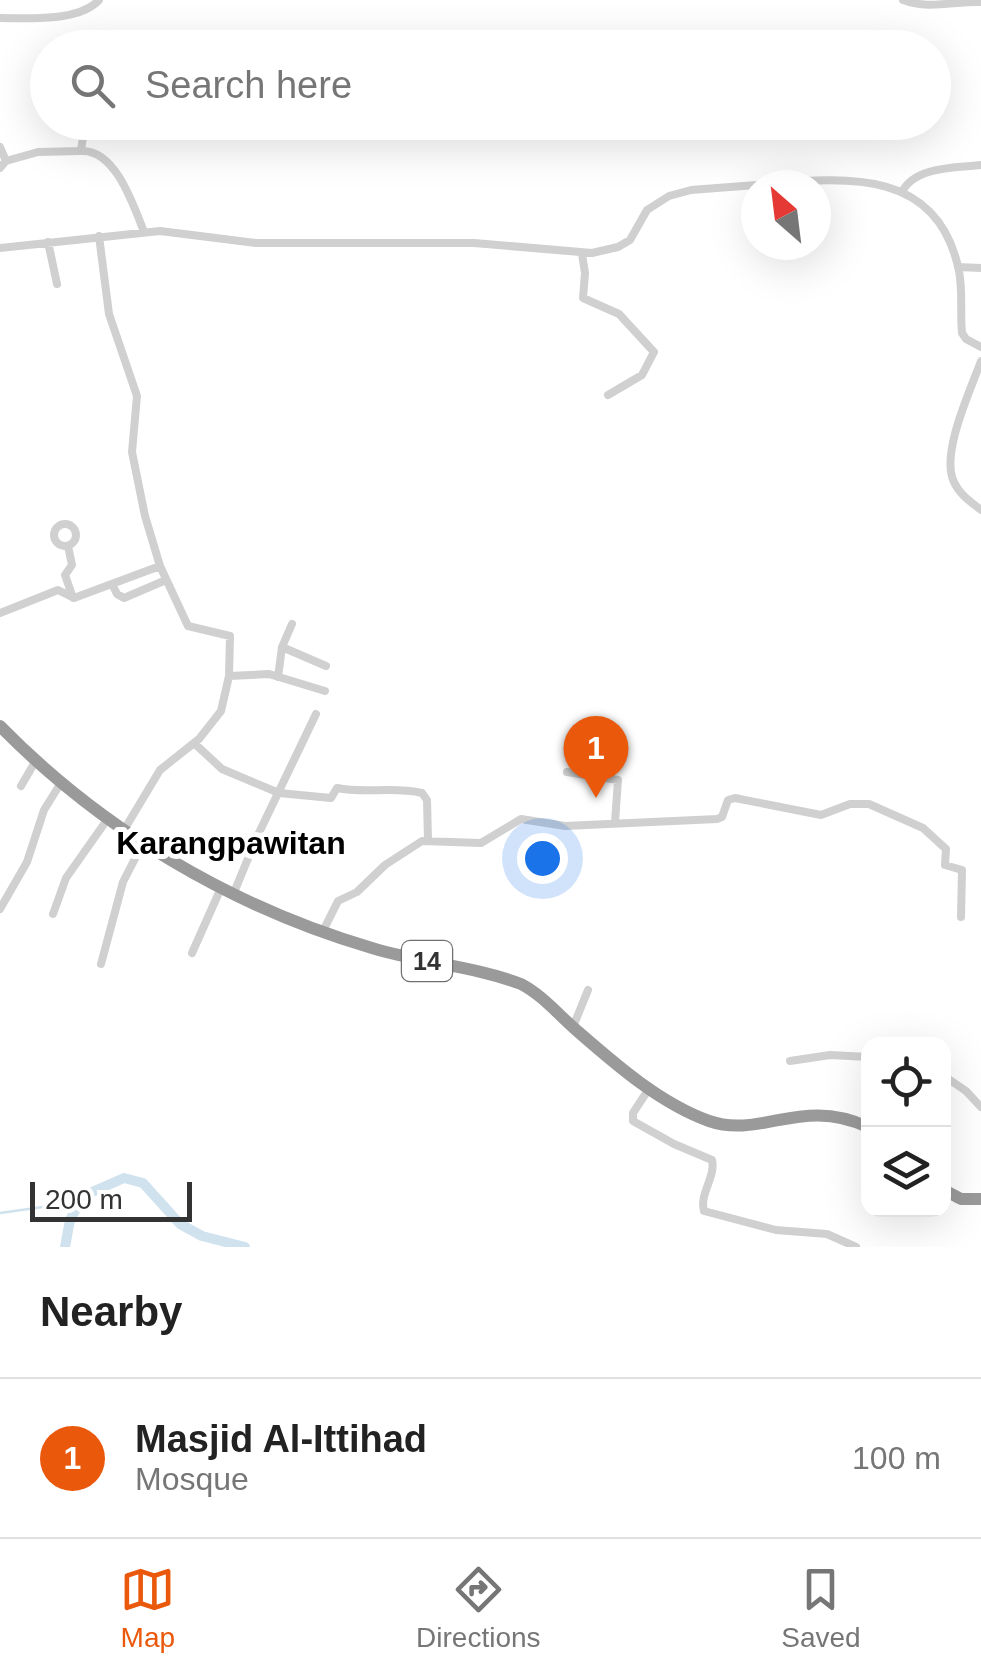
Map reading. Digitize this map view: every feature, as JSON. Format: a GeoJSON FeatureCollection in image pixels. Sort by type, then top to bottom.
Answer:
{"type":"FeatureCollection","features":[{"type":"Feature","properties":{"kind":"highway","name":"14"},"geometry":{"type":"LineString","coordinates":[[0,726],[35,762],[124,830],[227,892],[373,949],[521,984],[650,1087],[696,1116],[720,1124],[745,1124],[823,1114],[861,1124]]}},
{"type":"Feature","properties":{"kind":"highway"},"geometry":{"type":"LineString","coordinates":[[951,1194],[961,1199],[981,1199]]}},
{"type":"Feature","properties":{"kind":"street"},"geometry":{"type":"LineString","coordinates":[[0,18],[76,12],[93,7],[100,0]]}},
{"type":"Feature","properties":{"kind":"street"},"geometry":{"type":"LineString","coordinates":[[904,0],[940,6],[981,2]]}},
{"type":"Feature","properties":{"kind":"street"},"geometry":{"type":"LineString","coordinates":[[80,151],[82,140]]}},
{"type":"Feature","properties":{"kind":"street"},"geometry":{"type":"LineString","coordinates":[[0,147],[3,165],[38,152],[96,151],[126,186],[144,232]]}},
{"type":"Feature","properties":{"kind":"street"},"geometry":{"type":"LineString","coordinates":[[902,192],[910,180],[926,173],[981,165]]}},
{"type":"Feature","properties":{"kind":"street"},"geometry":{"type":"LineString","coordinates":[[831,180],[874,182],[902,192],[928,211],[939,224],[958,267],[962,333],[981,348]]}},
{"type":"Feature","properties":{"kind":"street"},"geometry":{"type":"LineString","coordinates":[[0,248],[144,232],[201,234],[256,243],[474,243],[582,254],[625,244],[647,210],[669,196],[741,186]]}},
{"type":"Feature","properties":{"kind":"street"},"geometry":{"type":"LineString","coordinates":[[99,236],[109,314],[137,396],[133,460],[160,566],[188,626],[230,636],[229,676],[221,710],[194,743],[160,770],[124,830]]}},
{"type":"Feature","properties":{"kind":"street"},"geometry":{"type":"LineString","coordinates":[[48,242],[57,284]]}},
{"type":"Feature","properties":{"kind":"street"},"geometry":{"type":"LineString","coordinates":[[582,254],[583,298],[619,314],[654,352],[642,375],[608,396]]}},
{"type":"Feature","properties":{"kind":"street"},"geometry":{"type":"LineString","coordinates":[[958,267],[981,268]]}},
{"type":"Feature","properties":{"kind":"street"},"geometry":{"type":"LineString","coordinates":[[981,361],[956,434],[950,472],[956,487],[981,510]]}},
{"type":"Feature","properties":{"kind":"street"},"geometry":{"type":"LineString","coordinates":[[68,546],[72,565],[65,575],[72,598]]}},
{"type":"Feature","properties":{"kind":"street"},"geometry":{"type":"LineString","coordinates":[[0,613],[58,590],[72,598],[160,566]]}},
{"type":"Feature","properties":{"kind":"street"},"geometry":{"type":"LineString","coordinates":[[112,584],[124,598],[166,580]]}},
{"type":"Feature","properties":{"kind":"street"},"geometry":{"type":"LineString","coordinates":[[278,677],[282,647],[292,624]]}},
{"type":"Feature","properties":{"kind":"street"},"geometry":{"type":"LineString","coordinates":[[282,647],[326,666]]}},
{"type":"Feature","properties":{"kind":"street"},"geometry":{"type":"LineString","coordinates":[[229,676],[278,677],[326,691]]}},
{"type":"Feature","properties":{"kind":"street"},"geometry":{"type":"LineString","coordinates":[[192,954],[279,793],[316,714]]}},
{"type":"Feature","properties":{"kind":"street"},"geometry":{"type":"LineString","coordinates":[[194,743],[222,769],[279,793],[322,798],[334,797],[337,788],[355,792],[398,788],[422,793],[427,800],[428,840]]}},
{"type":"Feature","properties":{"kind":"street"},"geometry":{"type":"LineString","coordinates":[[21,786],[35,762]]}},
{"type":"Feature","properties":{"kind":"street"},"geometry":{"type":"LineString","coordinates":[[567,772],[618,780],[616,822]]}},
{"type":"Feature","properties":{"kind":"street"},"geometry":{"type":"LineString","coordinates":[[0,908],[26,862],[44,810],[62,781]]}},
{"type":"Feature","properties":{"kind":"street"},"geometry":{"type":"LineString","coordinates":[[323,932],[338,901],[357,892],[399,854],[428,840],[481,842],[521,820],[565,826],[720,818],[726,803],[735,798],[821,815],[850,804],[880,807],[927,830],[947,850],[946,865],[961,869],[961,917]]}},
{"type":"Feature","properties":{"kind":"street"},"geometry":{"type":"LineString","coordinates":[[52,914],[66,878],[109,817]]}},
{"type":"Feature","properties":{"kind":"street"},"geometry":{"type":"LineString","coordinates":[[101,964],[118,894],[143,843]]}},
{"type":"Feature","properties":{"kind":"street"},"geometry":{"type":"LineString","coordinates":[[573,1028],[588,990]]}},
{"type":"Feature","properties":{"kind":"street"},"geometry":{"type":"LineString","coordinates":[[790,1060],[830,1055],[861,1057]]}},
{"type":"Feature","properties":{"kind":"street"},"geometry":{"type":"LineString","coordinates":[[951,1081],[981,1107]]}},
{"type":"Feature","properties":{"kind":"street"},"geometry":{"type":"LineString","coordinates":[[650,1087],[633,1121],[712,1160],[714,1167],[702,1204],[704,1211],[771,1230],[827,1234],[856,1247]]}},
{"type":"Feature","properties":{"kind":"waterway"},"geometry":{"type":"LineString","coordinates":[[65,1247],[70,1220],[83,1196],[124,1178],[143,1183],[180,1224],[202,1236],[245,1247]]}},
{"type":"Feature","properties":{"kind":"waterway"},"geometry":{"type":"LineString","coordinates":[[0,1213],[78,1202]]}},
{"type":"Feature","properties":{"kind":"place","name":"Masjid Al-Ittihad"},"geometry":{"type":"Point","coordinates":[596,798]}},
{"type":"Feature","properties":{"kind":"district","name":"Karangpawitan"},"geometry":{"type":"Point","coordinates":[231,843]}}]}
